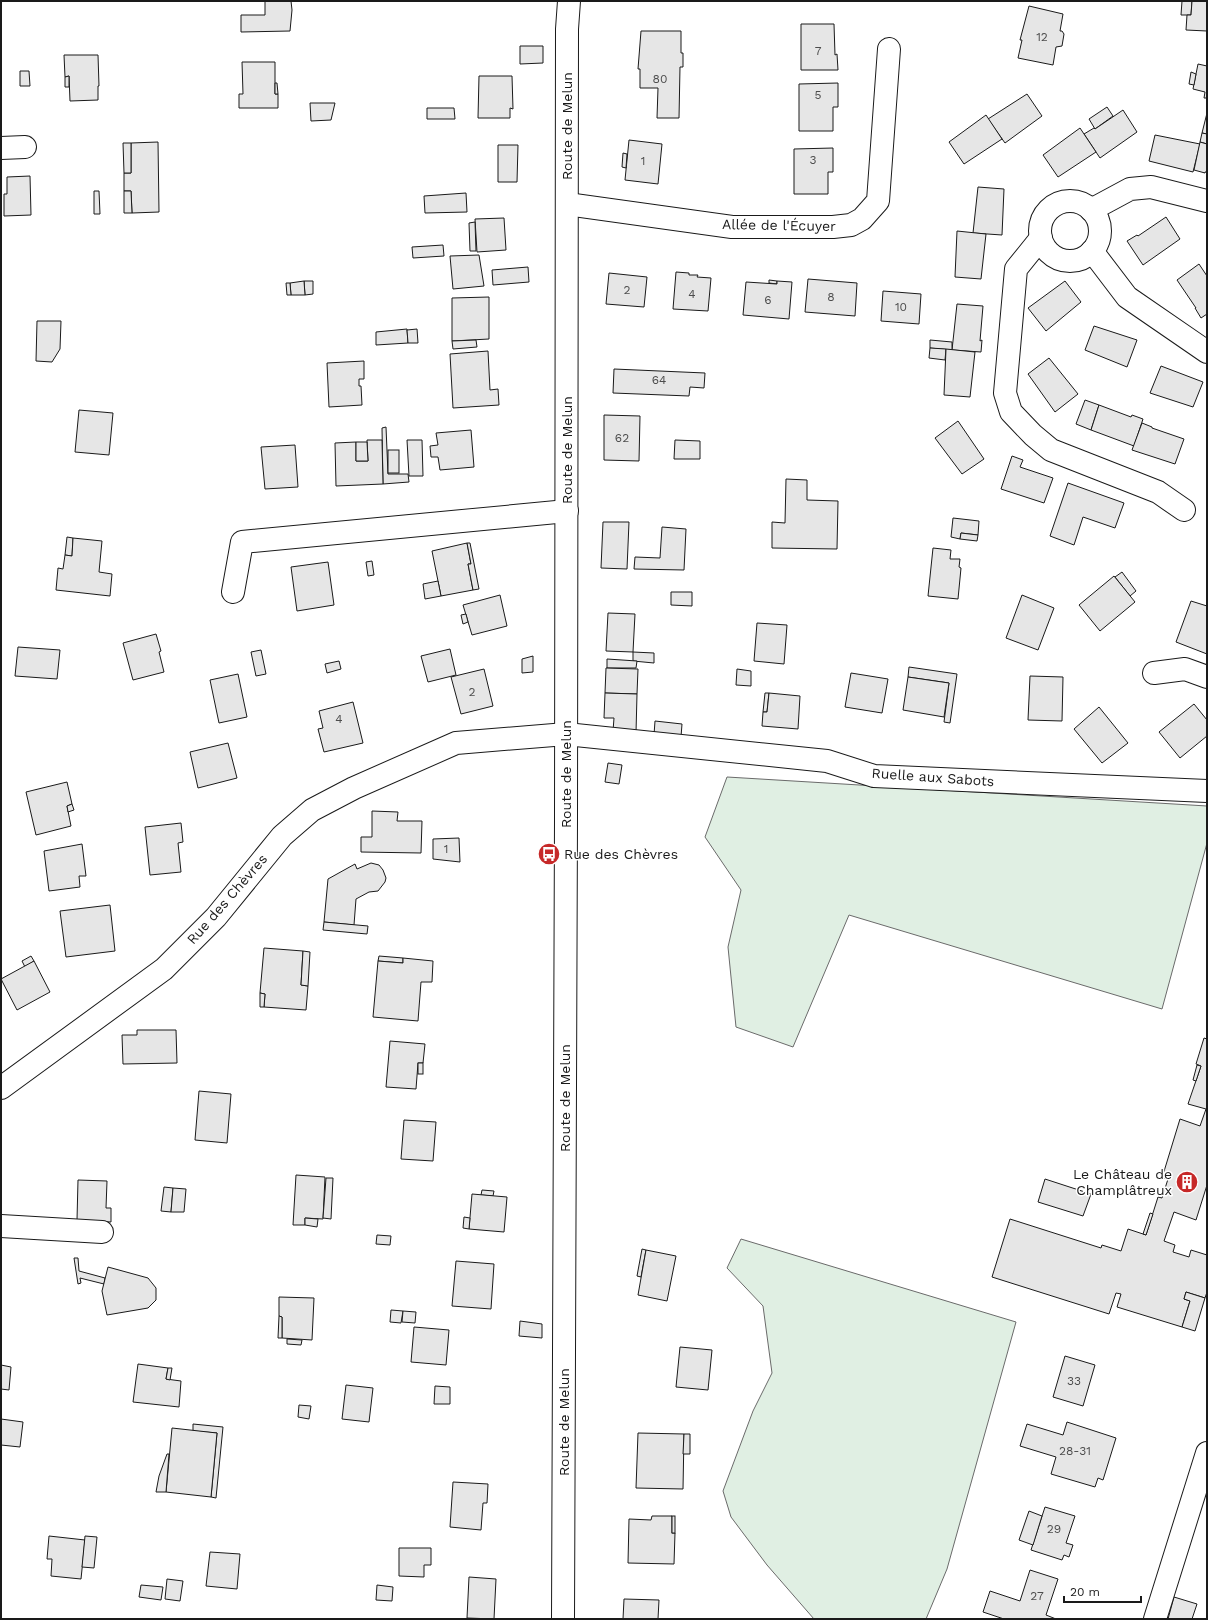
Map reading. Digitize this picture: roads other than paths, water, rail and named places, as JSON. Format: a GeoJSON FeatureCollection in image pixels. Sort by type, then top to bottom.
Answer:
{"type":"FeatureCollection","features":[{"type":"Feature","properties":{"kind":"street","name":"Route de Melun"},"geometry":{"type":"LineString","coordinates":[[563,1619],[567,29],[569,1]]}},
{"type":"Feature","properties":{"kind":"street","name":"Allée de l'Écuyer"},"geometry":{"type":"LineString","coordinates":[[567,204],[732,226],[833,227],[851,225],[862,219],[878,201],[889,49]]}},
{"type":"Feature","properties":{"kind":"street"},"geometry":{"type":"LineString","coordinates":[[1,148],[25,147]]}},
{"type":"Feature","properties":{"kind":"street"},"geometry":{"type":"LineString","coordinates":[[1091,210],[1130,189],[1151,187],[1207,201]]}},
{"type":"Feature","properties":{"kind":"street"},"geometry":{"type":"LineString","coordinates":[[1064,202],[1074,202],[1091,210],[1096,217],[1100,230],[1097,243],[1092,251],[1077,260],[1068,261],[1059,259],[1050,254],[1041,238],[1040,229],[1042,219],[1048,211],[1055,205],[1064,202]]}},
{"type":"Feature","properties":{"kind":"street"},"geometry":{"type":"LineString","coordinates":[[1041,238],[1016,269],[1006,393],[1011,412],[1033,435],[1051,450],[1158,492],[1184,510]]}},
{"type":"Feature","properties":{"kind":"street"},"geometry":{"type":"LineString","coordinates":[[1092,251],[1127,297],[1207,352]]}},
{"type":"Feature","properties":{"kind":"street"},"geometry":{"type":"LineString","coordinates":[[233,592],[242,542],[566,510]]}},
{"type":"Feature","properties":{"kind":"street"},"geometry":{"type":"LineString","coordinates":[[1154,673],[1186,669],[1207,677]]}},
{"type":"Feature","properties":{"kind":"street","name":"Ruelle aux Sabots"},"geometry":{"type":"LineString","coordinates":[[566,734],[827,761],[874,776],[1207,791]]}},
{"type":"Feature","properties":{"kind":"street","name":"Rue des Chèvres"},"geometry":{"type":"LineString","coordinates":[[1,1088],[164,969],[216,917],[282,836],[312,810],[354,788],[456,744],[566,734]]}},
{"type":"Feature","properties":{"kind":"street"},"geometry":{"type":"LineString","coordinates":[[1,1226],[102,1232]]}},
{"type":"Feature","properties":{"kind":"street"},"geometry":{"type":"LineString","coordinates":[[1155,1619],[1207,1453]]}},
{"type":"Feature","properties":{"kind":"place","name":"Rue des Chèvres"},"geometry":{"type":"Point","coordinates":[549,854]}},
{"type":"Feature","properties":{"kind":"place","name":"Le Château de Champlâtreux"},"geometry":{"type":"Point","coordinates":[1187,1182]}}]}
